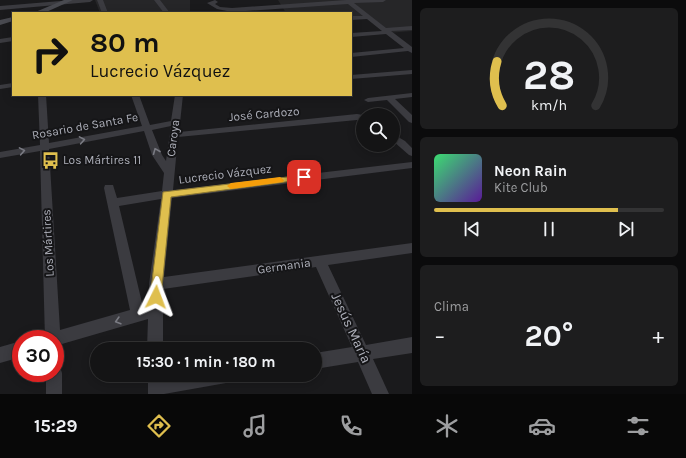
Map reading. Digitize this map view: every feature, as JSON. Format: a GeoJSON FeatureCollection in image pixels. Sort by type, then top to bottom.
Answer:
{"type":"FeatureCollection","features":[{"type":"Feature","properties":{"kind":"main road"},"geometry":{"type":"LineString","coordinates":[[42,12],[67,1]]}},
{"type":"Feature","properties":{"kind":"main road"},"geometry":{"type":"LineString","coordinates":[[0,23],[12,19]]}},
{"type":"Feature","properties":{"kind":"street"},"geometry":{"type":"LineString","coordinates":[[0,8],[27,3],[90,0]]}},
{"type":"Feature","properties":{"kind":"street"},"geometry":{"type":"LineString","coordinates":[[100,0],[105,12]]}},
{"type":"Feature","properties":{"kind":"street"},"geometry":{"type":"LineString","coordinates":[[157,0],[166,12]]}},
{"type":"Feature","properties":{"kind":"street"},"geometry":{"type":"LineString","coordinates":[[280,0],[287,12]]}},
{"type":"Feature","properties":{"kind":"street"},"geometry":{"type":"LineString","coordinates":[[215,2],[210,3],[216,7],[228,10],[383,0]]}},
{"type":"Feature","properties":{"kind":"street"},"geometry":{"type":"LineString","coordinates":[[349,2],[411,50]]}},
{"type":"Feature","properties":{"kind":"street"},"geometry":{"type":"LineString","coordinates":[[352,18],[368,17]]}},
{"type":"Feature","properties":{"kind":"street"},"geometry":{"type":"LineString","coordinates":[[352,35],[412,28]]}},
{"type":"Feature","properties":{"kind":"street"},"geometry":{"type":"LineString","coordinates":[[0,41],[12,39]]}},
{"type":"Feature","properties":{"kind":"street"},"geometry":{"type":"LineString","coordinates":[[352,55],[411,50]]}},
{"type":"Feature","properties":{"kind":"street"},"geometry":{"type":"LineString","coordinates":[[352,77],[412,72]]}},
{"type":"Feature","properties":{"kind":"street"},"geometry":{"type":"LineString","coordinates":[[0,87],[12,85]]}},
{"type":"Feature","properties":{"kind":"street"},"geometry":{"type":"LineString","coordinates":[[368,100],[412,95]]}},
{"type":"Feature","properties":{"kind":"street","name":"Los Mártires"},"geometry":{"type":"LineString","coordinates":[[42,96],[54,330]]}},
{"type":"Feature","properties":{"kind":"street"},"geometry":{"type":"LineString","coordinates":[[135,96],[158,155],[169,172]]}},
{"type":"Feature","properties":{"kind":"street","name":"Caroya"},"geometry":{"type":"LineString","coordinates":[[156,342],[156,284],[179,96]]}},
{"type":"Feature","properties":{"kind":"street"},"geometry":{"type":"LineString","coordinates":[[389,98],[412,120]]}},
{"type":"Feature","properties":{"kind":"street","name":"José Cardozo"},"geometry":{"type":"LineString","coordinates":[[173,135],[356,118]]}},
{"type":"Feature","properties":{"kind":"street","name":"Rosario de Santa Fe"},"geometry":{"type":"LineString","coordinates":[[0,155],[175,123]]}},
{"type":"Feature","properties":{"kind":"street"},"geometry":{"type":"LineString","coordinates":[[400,142],[412,154]]}},
{"type":"Feature","properties":{"kind":"street","name":"Lucrecio Vázquez"},"geometry":{"type":"LineString","coordinates":[[113,203],[166,194],[412,164]]}},
{"type":"Feature","properties":{"kind":"street"},"geometry":{"type":"LineString","coordinates":[[109,188],[138,315]]}},
{"type":"Feature","properties":{"kind":"street","name":"Germania"},"geometry":{"type":"LineString","coordinates":[[156,284],[412,248]]}},
{"type":"Feature","properties":{"kind":"street","name":"Jesús María"},"geometry":{"type":"LineString","coordinates":[[320,261],[381,394]]}},
{"type":"Feature","properties":{"kind":"street"},"geometry":{"type":"LineString","coordinates":[[64,336],[155,310]]}},
{"type":"Feature","properties":{"kind":"street"},"geometry":{"type":"LineString","coordinates":[[322,360],[412,345]]}},
{"type":"Feature","properties":{"kind":"street"},"geometry":{"type":"LineString","coordinates":[[0,356],[12,352]]}},
{"type":"Feature","properties":{"kind":"street"},"geometry":{"type":"LineString","coordinates":[[54,382],[54,394]]}},
{"type":"Feature","properties":{"kind":"street"},"geometry":{"type":"LineString","coordinates":[[156,385],[177,382]]}},
{"type":"Feature","properties":{"kind":"shaded area"},"geometry":{"type":"Polygon","coordinates":[[[95,0],[190,0],[190,12],[100,12],[95,0]]]}},
{"type":"Feature","properties":{"kind":"shaded area"},"geometry":{"type":"Polygon","coordinates":[[[278,0],[412,0],[412,31],[388,33],[368,18],[352,19],[352,12],[285,12],[278,0]]]}},
{"type":"Feature","properties":{"kind":"slow traffic"},"geometry":{"type":"LineString","coordinates":[[231,186],[280,180]]}},
{"type":"Feature","properties":{"kind":"place","name":"Los Mártires 11"},"geometry":{"type":"Point","coordinates":[50,160]}},
{"type":"Feature","properties":{"kind":"route"},"geometry":{"type":"LineString","coordinates":[[156,297],[156,284],[166,194],[304,177]]}}]}
